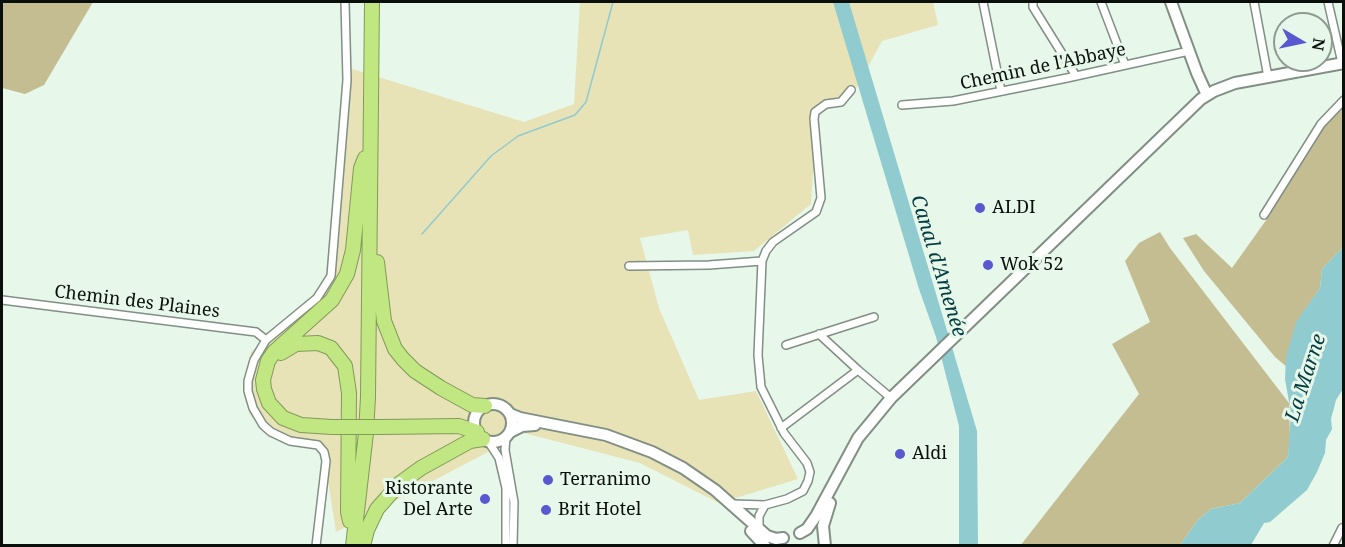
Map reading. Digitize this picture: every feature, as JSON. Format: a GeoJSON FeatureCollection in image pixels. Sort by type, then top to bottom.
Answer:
{"type":"FeatureCollection","features":[{"type":"Feature","properties":{"kind":"highway"},"geometry":{"type":"LineString","coordinates":[[348,546],[363,398],[367,2]]}},
{"type":"Feature","properties":{"kind":"highway"},"geometry":{"type":"LineString","coordinates":[[353,546],[368,397],[372,2]]}},
{"type":"Feature","properties":{"kind":"highway"},"geometry":{"type":"LineString","coordinates":[[365,157],[361,168],[352,250],[347,274],[332,300],[274,352],[268,361],[263,380],[269,403],[283,418],[301,426],[467,420],[481,410],[426,380],[395,349],[384,321],[370,209]]}},
{"type":"Feature","properties":{"kind":"highway"},"geometry":{"type":"LineString","coordinates":[[333,424],[298,418],[287,412],[277,402],[270,383],[271,374],[277,358],[290,346],[310,342],[325,345],[337,353],[345,366],[349,393],[348,513],[351,523]]}},
{"type":"Feature","properties":{"kind":"highway"},"geometry":{"type":"LineString","coordinates":[[380,424],[459,426],[482,438]]}},
{"type":"Feature","properties":{"kind":"highway"},"geometry":{"type":"LineString","coordinates":[[363,546],[377,509],[399,484],[421,468],[470,441],[482,438]]}},
{"type":"Feature","properties":{"kind":"main road"},"geometry":{"type":"LineString","coordinates":[[1171,2],[1200,82],[1207,95]]}},
{"type":"Feature","properties":{"kind":"main road"},"geometry":{"type":"LineString","coordinates":[[765,546],[713,494],[682,473],[639,451],[594,436],[534,425],[522,426],[498,442],[482,438],[474,420],[481,410],[496,405],[502,406],[510,414],[527,420],[584,429],[630,442],[683,468],[732,504],[759,530],[780,542],[807,529],[816,516],[845,458],[858,438],[891,398],[1207,95],[1235,84],[1343,63]]}},
{"type":"Feature","properties":{"kind":"main road"},"geometry":{"type":"LineString","coordinates":[[508,435],[512,423],[510,414]]}},
{"type":"Feature","properties":{"kind":"main road"},"geometry":{"type":"LineString","coordinates":[[825,546],[823,525],[827,511],[867,427]]}},
{"type":"Feature","properties":{"kind":"main road"},"geometry":{"type":"LineString","coordinates":[[800,533],[812,535],[825,546]]}},
{"type":"Feature","properties":{"kind":"street"},"geometry":{"type":"LineString","coordinates":[[316,546],[325,455],[318,446],[290,441],[271,432],[263,425],[253,408],[248,391],[250,370],[258,350],[266,340],[316,298],[331,276],[347,80],[345,2]]}},
{"type":"Feature","properties":{"kind":"street"},"geometry":{"type":"LineString","coordinates":[[983,2],[1001,92]]}},
{"type":"Feature","properties":{"kind":"street"},"geometry":{"type":"LineString","coordinates":[[1032,2],[1076,76]]}},
{"type":"Feature","properties":{"kind":"street"},"geometry":{"type":"LineString","coordinates":[[1101,2],[1125,65]]}},
{"type":"Feature","properties":{"kind":"street"},"geometry":{"type":"LineString","coordinates":[[1254,2],[1268,77]]}},
{"type":"Feature","properties":{"kind":"street"},"geometry":{"type":"LineString","coordinates":[[1328,2],[1343,63]]}},
{"type":"Feature","properties":{"kind":"street","name":"Chemin de l'Abbaye"},"geometry":{"type":"LineString","coordinates":[[902,105],[953,101],[1001,92],[1189,51]]}},
{"type":"Feature","properties":{"kind":"street"},"geometry":{"type":"LineString","coordinates":[[732,504],[765,505],[798,494],[808,481],[810,472],[807,463],[781,428],[761,387],[759,372],[762,261],[773,242],[816,212],[821,198],[815,112],[826,104],[841,102],[851,90]]}},
{"type":"Feature","properties":{"kind":"street"},"geometry":{"type":"LineString","coordinates":[[1264,215],[1321,124],[1344,100]]}},
{"type":"Feature","properties":{"kind":"street"},"geometry":{"type":"LineString","coordinates":[[629,266],[709,265],[762,261]]}},
{"type":"Feature","properties":{"kind":"street","name":"Chemin des Plaines"},"geometry":{"type":"LineString","coordinates":[[2,300],[256,332],[266,340]]}},
{"type":"Feature","properties":{"kind":"street"},"geometry":{"type":"LineString","coordinates":[[786,345],[874,317]]}},
{"type":"Feature","properties":{"kind":"street"},"geometry":{"type":"LineString","coordinates":[[819,334],[891,398]]}},
{"type":"Feature","properties":{"kind":"street"},"geometry":{"type":"LineString","coordinates":[[781,428],[858,370]]}},
{"type":"Feature","properties":{"kind":"street"},"geometry":{"type":"LineString","coordinates":[[508,435],[505,450],[514,502],[513,546]]}},
{"type":"Feature","properties":{"kind":"street"},"geometry":{"type":"LineString","coordinates":[[482,438],[499,458],[506,488],[506,546]]}},
{"type":"Feature","properties":{"kind":"street"},"geometry":{"type":"LineString","coordinates":[[759,530],[759,516],[765,505]]}},
{"type":"Feature","properties":{"kind":"street"},"geometry":{"type":"LineString","coordinates":[[1333,546],[1342,528],[1344,529]]}},
{"type":"Feature","properties":{"kind":"shaded area"},"geometry":{"type":"Polygon","coordinates":[[[2,2],[93,2],[44,85],[25,94],[2,88],[2,2]]]}},
{"type":"Feature","properties":{"kind":"shaded area"},"geometry":{"type":"Polygon","coordinates":[[[580,2],[933,2],[938,25],[882,41],[853,94],[817,111],[811,204],[754,251],[693,255],[688,230],[640,238],[659,308],[699,400],[756,391],[798,479],[719,503],[640,463],[524,433],[336,532],[323,448],[288,443],[269,437],[249,413],[245,377],[251,352],[325,285],[346,67],[524,122],[574,104],[580,2]]]}},
{"type":"Feature","properties":{"kind":"shaded area"},"geometry":{"type":"Polygon","coordinates":[[[1343,105],[1343,247],[1322,269],[1320,288],[1297,322],[1287,367],[1275,357],[1204,271],[1183,238],[1196,234],[1232,268],[1269,216],[1324,124],[1343,105]]]}},
{"type":"Feature","properties":{"kind":"shaded area"},"geometry":{"type":"Polygon","coordinates":[[[1160,232],[1289,403],[1288,457],[1240,503],[1211,509],[1198,520],[1180,545],[1020,546],[1139,394],[1112,344],[1150,322],[1125,261],[1139,243],[1160,232]]]}},
{"type":"Feature","properties":{"kind":"water","name":"Canal d'Amenée"},"geometry":{"type":"Polygon","coordinates":[[[833,2],[849,2],[977,431],[978,545],[959,545],[959,426],[936,337],[919,289],[833,2]]]}},
{"type":"Feature","properties":{"kind":"water","name":"La Marne"},"geometry":{"type":"Polygon","coordinates":[[[1343,247],[1343,389],[1336,400],[1331,419],[1332,429],[1326,440],[1325,453],[1317,472],[1307,490],[1270,522],[1264,523],[1251,545],[1180,545],[1198,520],[1211,509],[1240,503],[1288,457],[1291,413],[1285,379],[1286,357],[1296,322],[1320,288],[1322,269],[1343,247]]]}},
{"type":"Feature","properties":{"kind":"waterway"},"geometry":{"type":"LineString","coordinates":[[422,234],[491,156],[518,136],[575,115],[586,102],[613,2]]}},
{"type":"Feature","properties":{"kind":"place","name":"ALDI"},"geometry":{"type":"Point","coordinates":[980,208]}},
{"type":"Feature","properties":{"kind":"place","name":"Wok 52"},"geometry":{"type":"Point","coordinates":[988,265]}},
{"type":"Feature","properties":{"kind":"place","name":"Aldi"},"geometry":{"type":"Point","coordinates":[900,454]}},
{"type":"Feature","properties":{"kind":"place","name":"Terranimo"},"geometry":{"type":"Point","coordinates":[548,480]}},
{"type":"Feature","properties":{"kind":"place","name":"Ristorante Del Arte"},"geometry":{"type":"Point","coordinates":[485,499]}},
{"type":"Feature","properties":{"kind":"place","name":"Brit Hotel"},"geometry":{"type":"Point","coordinates":[546,510]}}]}
